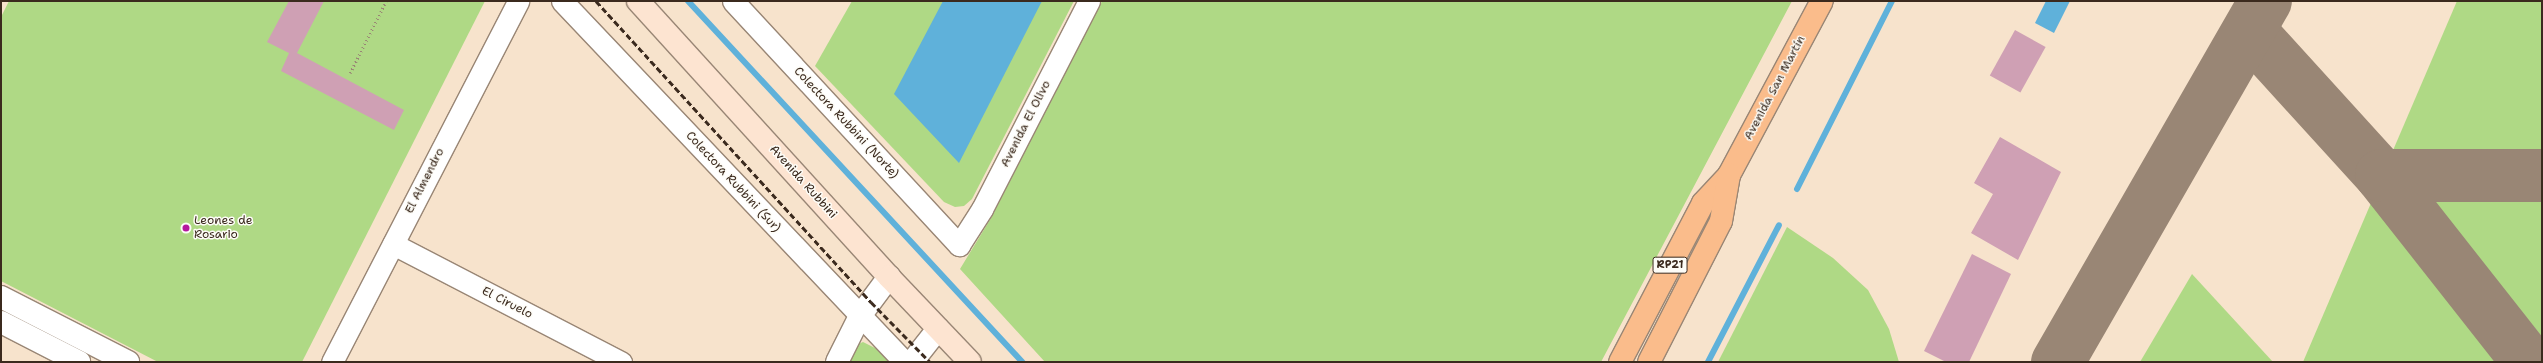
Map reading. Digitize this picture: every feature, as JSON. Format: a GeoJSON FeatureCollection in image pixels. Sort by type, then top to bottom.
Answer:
{"type":"FeatureCollection","features":[{"type":"Feature","properties":{"kind":"main road","name":"Avenida Rubbini"},"geometry":{"type":"LineString","coordinates":[[638,1],[889,277],[970,362]]}},
{"type":"Feature","properties":{"kind":"main road","name":"Avenida San Martín"},"geometry":{"type":"LineString","coordinates":[[1620,362],[1703,203],[1729,175],[1822,1]]}},
{"type":"Feature","properties":{"kind":"main road","name":"Avenida San Martín"},"geometry":{"type":"LineString","coordinates":[[1649,362],[1721,221],[1729,175]]}},
{"type":"Feature","properties":{"kind":"street","name":"El Almendro"},"geometry":{"type":"LineString","coordinates":[[332,362],[518,1]]}},
{"type":"Feature","properties":{"kind":"street","name":"Colectora Rubbini (Sur)"},"geometry":{"type":"LineString","coordinates":[[562,1],[905,362]]}},
{"type":"Feature","properties":{"kind":"street","name":"Colectora Rubbini (Norte)"},"geometry":{"type":"LineString","coordinates":[[733,1],[959,245]]}},
{"type":"Feature","properties":{"kind":"street","name":"Avenida El Olivo"},"geometry":{"type":"LineString","coordinates":[[959,245],[982,209],[1089,1]]}},
{"type":"Feature","properties":{"kind":"street","name":"El Ciruelo"},"geometry":{"type":"LineString","coordinates":[[393,244],[621,362]]}},
{"type":"Feature","properties":{"kind":"street"},"geometry":{"type":"LineString","coordinates":[[837,362],[860,316],[889,277]]}},
{"type":"Feature","properties":{"kind":"street"},"geometry":{"type":"LineString","coordinates":[[1,297],[128,362]]}},
{"type":"Feature","properties":{"kind":"street"},"geometry":{"type":"LineString","coordinates":[[1,322],[79,362]]}},
{"type":"Feature","properties":{"kind":"street"},"geometry":{"type":"LineString","coordinates":[[912,362],[938,329]]}},
{"type":"Feature","properties":{"kind":"path"},"geometry":{"type":"LineString","coordinates":[[350,73],[386,1]]}},
{"type":"Feature","properties":{"kind":"green space","name":"Leones de Rosario"},"geometry":{"type":"Polygon","coordinates":[[[9,1],[485,1],[302,362],[158,362],[1,281],[1,17],[9,1]]]}},
{"type":"Feature","properties":{"kind":"green space"},"geometry":{"type":"Polygon","coordinates":[[[852,1],[1074,1],[972,199],[964,206],[955,207],[944,202],[815,66],[852,1]]]}},
{"type":"Feature","properties":{"kind":"green space"},"geometry":{"type":"Polygon","coordinates":[[[1102,1],[1792,1],[1601,362],[1045,362],[960,269],[991,218],[1102,1]]]}},
{"type":"Feature","properties":{"kind":"green space"},"geometry":{"type":"Polygon","coordinates":[[[2457,1],[2542,1],[2542,154],[2391,155],[2457,1]]]}},
{"type":"Feature","properties":{"kind":"green space"},"geometry":{"type":"Polygon","coordinates":[[[2427,194],[2542,194],[2542,337],[2427,194]]]}},
{"type":"Feature","properties":{"kind":"green space"},"geometry":{"type":"Polygon","coordinates":[[[2374,196],[2504,362],[2303,362],[2374,196]]]}},
{"type":"Feature","properties":{"kind":"green space"},"geometry":{"type":"Polygon","coordinates":[[[1787,227],[1833,258],[1868,290],[1889,329],[1899,362],[1718,362],[1787,227]]]}},
{"type":"Feature","properties":{"kind":"green space"},"geometry":{"type":"Polygon","coordinates":[[[2192,274],[2273,362],[2140,362],[2192,274]]]}},
{"type":"Feature","properties":{"kind":"green space"},"geometry":{"type":"Polygon","coordinates":[[[863,342],[883,352],[890,362],[845,362],[854,346],[863,342]]]}},
{"type":"Feature","properties":{"kind":"water"},"geometry":{"type":"Polygon","coordinates":[[[943,1],[1042,1],[959,163],[894,94],[943,1]]]}},
{"type":"Feature","properties":{"kind":"water"},"geometry":{"type":"Polygon","coordinates":[[[2046,1],[2070,1],[2054,33],[2035,23],[2046,1]]]}},
{"type":"Feature","properties":{"kind":"building"},"geometry":{"type":"Polygon","coordinates":[[[289,1],[324,1],[297,53],[404,110],[394,130],[281,71],[289,53],[267,42],[289,1]]]}},
{"type":"Feature","properties":{"kind":"building"},"geometry":{"type":"Polygon","coordinates":[[[2015,30],[2046,47],[2020,92],[1990,75],[2015,30]]]}},
{"type":"Feature","properties":{"kind":"building"},"geometry":{"type":"Polygon","coordinates":[[[2000,137],[2061,172],[2018,260],[1971,233],[1993,194],[1974,183],[2000,137]]]}},
{"type":"Feature","properties":{"kind":"building"},"geometry":{"type":"Polygon","coordinates":[[[1972,254],[2011,274],[1969,362],[1946,362],[1924,351],[1972,254]]]}},
{"type":"Feature","properties":{"kind":"waterway"},"geometry":{"type":"LineString","coordinates":[[688,1],[1022,362]]}},
{"type":"Feature","properties":{"kind":"waterway"},"geometry":{"type":"LineString","coordinates":[[1797,189],[1892,1]]}},
{"type":"Feature","properties":{"kind":"waterway"},"geometry":{"type":"LineString","coordinates":[[1708,362],[1779,225]]}},
{"type":"Feature","properties":{"kind":"taxiway"},"geometry":{"type":"LineString","coordinates":[[2057,362],[2265,1]]}},
{"type":"Feature","properties":{"kind":"taxiway"},"geometry":{"type":"LineString","coordinates":[[2249,30],[2381,175],[2528,362]]}},
{"type":"Feature","properties":{"kind":"taxiway"},"geometry":{"type":"LineString","coordinates":[[2381,175],[2542,175]]}},
{"type":"Feature","properties":{"kind":"railway"},"geometry":{"type":"LineString","coordinates":[[596,1],[871,302],[930,362]]}},
{"type":"Feature","properties":{"kind":"place","name":"Leones de Rosario"},"geometry":{"type":"Point","coordinates":[186,228]}}]}
